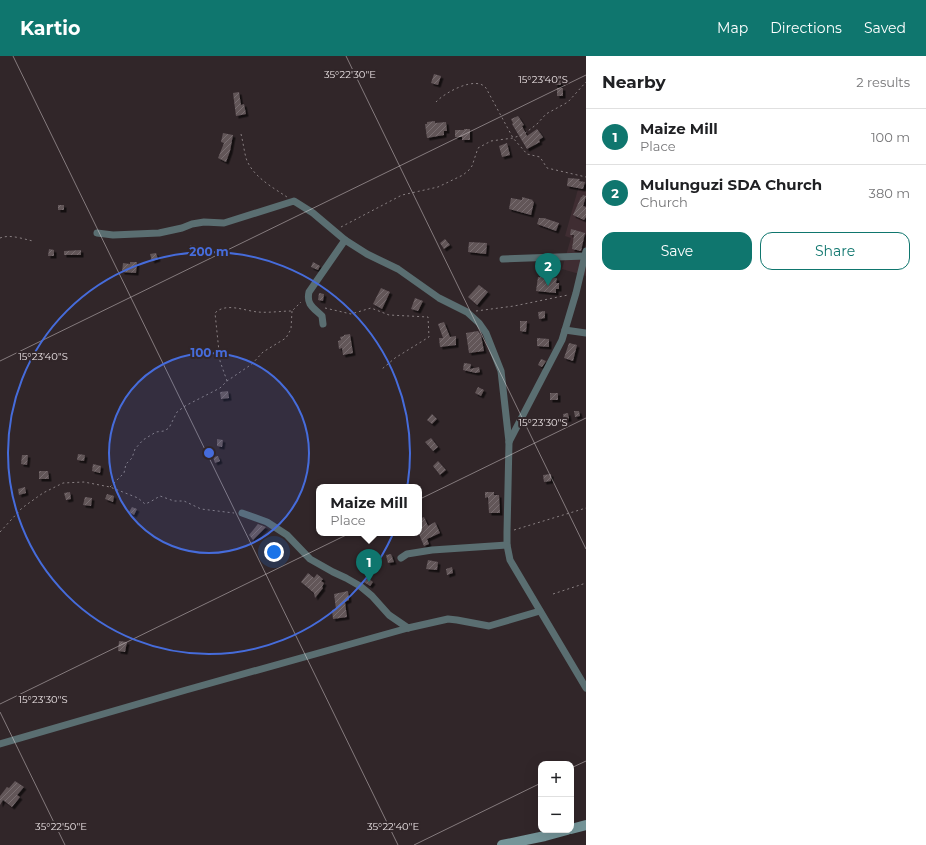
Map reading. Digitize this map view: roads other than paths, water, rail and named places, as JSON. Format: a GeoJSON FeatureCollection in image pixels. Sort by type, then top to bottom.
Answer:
{"type":"FeatureCollection","features":[{"type":"Feature","properties":{"kind":"main road"},"geometry":{"type":"LineString","coordinates":[[574,828],[586,825]]}},
{"type":"Feature","properties":{"kind":"main road"},"geometry":{"type":"LineString","coordinates":[[502,845],[544,841],[561,833]]}},
{"type":"Feature","properties":{"kind":"street"},"geometry":{"type":"LineString","coordinates":[[96,233],[113,235],[159,233],[204,222],[224,223],[294,201],[367,254],[398,269],[439,298],[467,312],[479,323],[486,333],[501,371],[509,442],[507,545],[510,560],[586,688]]}},
{"type":"Feature","properties":{"kind":"street"},"geometry":{"type":"LineString","coordinates":[[323,324],[322,316],[309,303],[309,292],[343,237]]}},
{"type":"Feature","properties":{"kind":"street"},"geometry":{"type":"LineString","coordinates":[[503,259],[585,254],[576,293],[562,340],[509,442]]}},
{"type":"Feature","properties":{"kind":"street"},"geometry":{"type":"LineString","coordinates":[[565,330],[586,333]]}},
{"type":"Feature","properties":{"kind":"street"},"geometry":{"type":"LineString","coordinates":[[242,513],[267,522],[287,535],[310,559],[360,586],[372,596],[389,615],[408,628]]}},
{"type":"Feature","properties":{"kind":"street"},"geometry":{"type":"LineString","coordinates":[[401,558],[407,554],[432,550],[507,545]]}},
{"type":"Feature","properties":{"kind":"street"},"geometry":{"type":"LineString","coordinates":[[0,744],[408,628],[448,619],[489,626],[540,611]]}},
{"type":"Feature","properties":{"kind":"place","name":"Mulunguzi SDA Church"},"geometry":{"type":"Point","coordinates":[548,286]}},
{"type":"Feature","properties":{"kind":"place","name":"Maize Mill"},"geometry":{"type":"Point","coordinates":[369,582]}}]}
